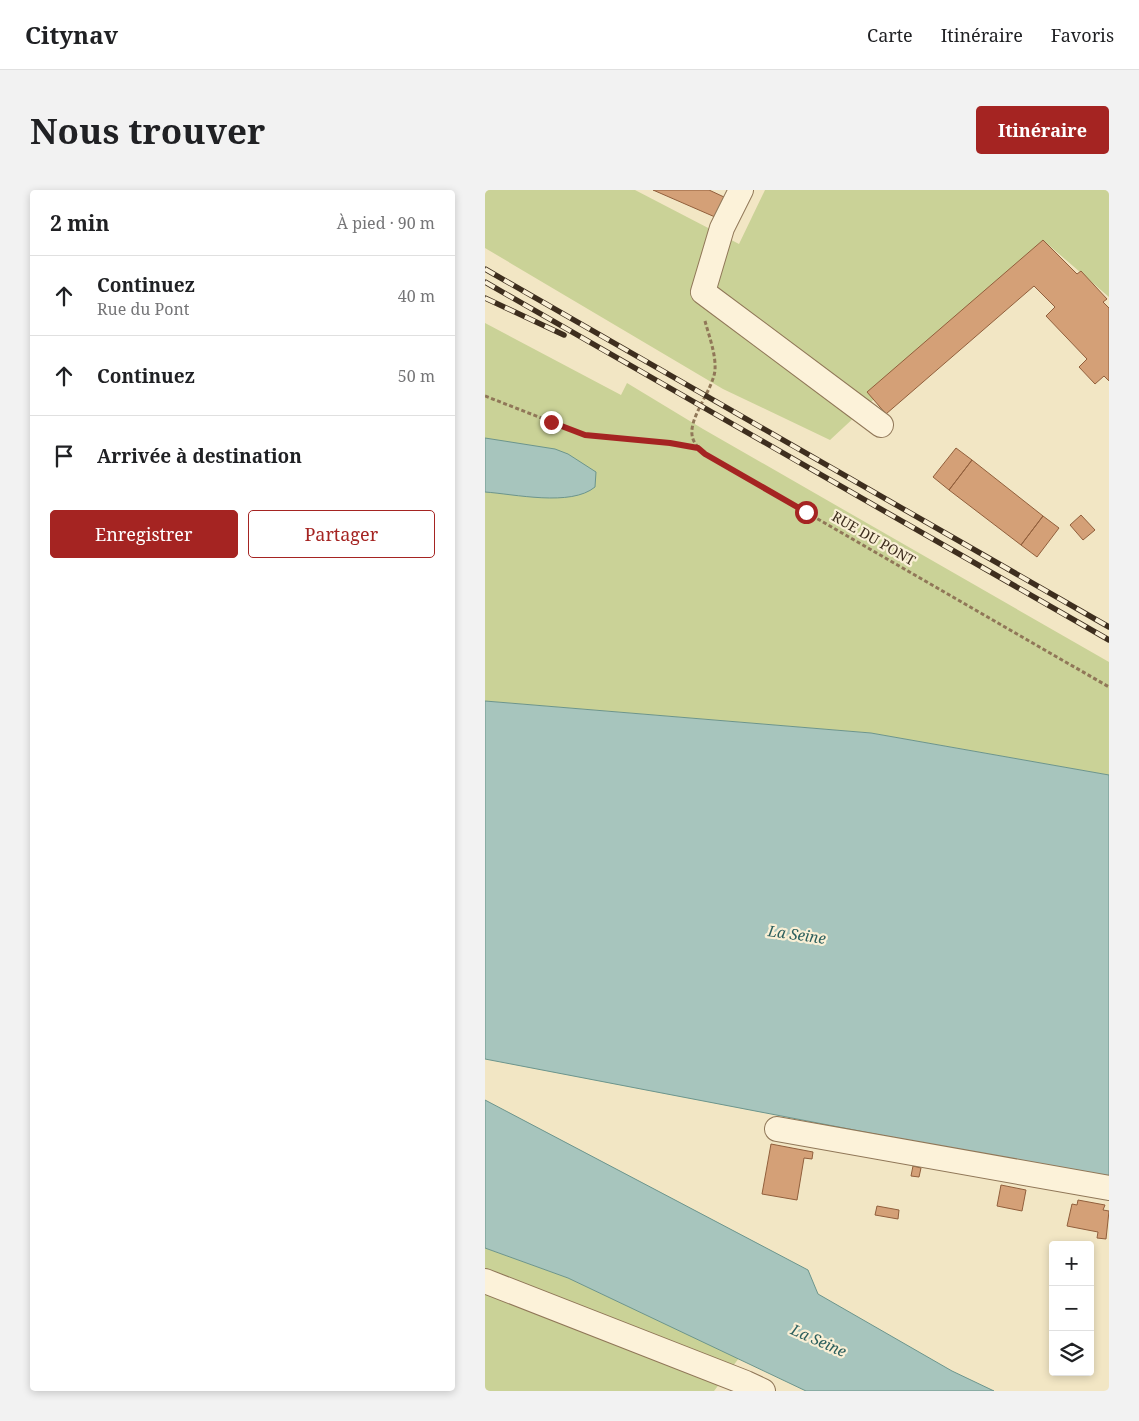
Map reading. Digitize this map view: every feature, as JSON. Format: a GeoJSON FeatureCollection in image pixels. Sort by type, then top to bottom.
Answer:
{"type":"FeatureCollection","features":[{"type":"Feature","properties":{"kind":"street"},"geometry":{"type":"LineString","coordinates":[[741,190],[722,228],[703,292],[881,424]]}},
{"type":"Feature","properties":{"kind":"street"},"geometry":{"type":"LineString","coordinates":[[777,1129],[1109,1188]]}},
{"type":"Feature","properties":{"kind":"street"},"geometry":{"type":"LineString","coordinates":[[485,1281],[746,1382],[763,1391]]}},
{"type":"Feature","properties":{"kind":"path"},"geometry":{"type":"LineString","coordinates":[[698,448],[693,438],[692,426],[715,371],[712,344]]}},
{"type":"Feature","properties":{"kind":"path"},"geometry":{"type":"LineString","coordinates":[[485,396],[585,435],[670,443],[698,448]]}},
{"type":"Feature","properties":{"kind":"path","name":"RUE DU PONT"},"geometry":{"type":"LineString","coordinates":[[698,448],[705,454],[1109,687]]}},
{"type":"Feature","properties":{"kind":"green space"},"geometry":{"type":"Polygon","coordinates":[[[485,190],[635,190],[739,244],[765,190],[1109,190],[1109,297],[1044,241],[830,440],[723,389],[485,248],[485,190]]]}},
{"type":"Feature","properties":{"kind":"green space"},"geometry":{"type":"Polygon","coordinates":[[[485,323],[621,395],[627,383],[703,429],[1109,662],[1109,775],[871,733],[485,701],[485,323]]]}},
{"type":"Feature","properties":{"kind":"green space"},"geometry":{"type":"Polygon","coordinates":[[[485,1248],[568,1278],[739,1358],[714,1391],[485,1391],[485,1248]]]}},
{"type":"Feature","properties":{"kind":"water"},"geometry":{"type":"Polygon","coordinates":[[[485,438],[555,449],[568,454],[596,472],[595,487],[585,493],[557,498],[526,497],[485,492],[485,438]]]}},
{"type":"Feature","properties":{"kind":"water","name":"La Seine"},"geometry":{"type":"Polygon","coordinates":[[[485,701],[871,733],[1109,775],[1109,1179],[485,1059],[485,701]]]}},
{"type":"Feature","properties":{"kind":"water","name":"La Seine"},"geometry":{"type":"Polygon","coordinates":[[[485,1100],[808,1270],[818,1294],[952,1371],[994,1391],[806,1391],[568,1278],[485,1248],[485,1100]]]}},
{"type":"Feature","properties":{"kind":"building"},"geometry":{"type":"Polygon","coordinates":[[[653,190],[709,190],[724,197],[715,217],[653,190]]]}},
{"type":"Feature","properties":{"kind":"building"},"geometry":{"type":"Polygon","coordinates":[[[1043,240],[1077,274],[1081,271],[1107,299],[1103,302],[1109,308],[1109,381],[1104,376],[1095,384],[1079,367],[1087,359],[1046,316],[1055,307],[1034,286],[886,414],[867,392],[1043,240]]]}},
{"type":"Feature","properties":{"kind":"building"},"geometry":{"type":"Polygon","coordinates":[[[956,448],[972,460],[949,490],[933,477],[956,448]]]}},
{"type":"Feature","properties":{"kind":"building"},"geometry":{"type":"Polygon","coordinates":[[[972,460],[1043,516],[1021,545],[949,490],[972,460]]]}},
{"type":"Feature","properties":{"kind":"building"},"geometry":{"type":"Polygon","coordinates":[[[1081,515],[1095,530],[1083,540],[1070,525],[1081,515]]]}},
{"type":"Feature","properties":{"kind":"building"},"geometry":{"type":"Polygon","coordinates":[[[1043,516],[1059,528],[1037,557],[1021,545],[1043,516]]]}},
{"type":"Feature","properties":{"kind":"building"},"geometry":{"type":"Polygon","coordinates":[[[771,1144],[813,1152],[812,1159],[804,1158],[797,1200],[762,1194],[771,1144]]]}},
{"type":"Feature","properties":{"kind":"building"},"geometry":{"type":"Polygon","coordinates":[[[913,1166],[921,1168],[919,1177],[911,1176],[913,1166]]]}},
{"type":"Feature","properties":{"kind":"building"},"geometry":{"type":"Polygon","coordinates":[[[1001,1185],[1026,1190],[1022,1211],[997,1206],[1001,1185]]]}},
{"type":"Feature","properties":{"kind":"building"},"geometry":{"type":"Polygon","coordinates":[[[1078,1200],[1105,1205],[1103,1210],[1109,1211],[1106,1239],[1097,1238],[1098,1232],[1067,1226],[1072,1204],[1077,1205],[1078,1200]]]}},
{"type":"Feature","properties":{"kind":"building"},"geometry":{"type":"Polygon","coordinates":[[[877,1206],[899,1210],[898,1219],[875,1215],[877,1206]]]}},
{"type":"Feature","properties":{"kind":"railway"},"geometry":{"type":"LineString","coordinates":[[485,269],[1109,627]]}},
{"type":"Feature","properties":{"kind":"railway"},"geometry":{"type":"LineString","coordinates":[[485,282],[1109,640]]}},
{"type":"Feature","properties":{"kind":"railway"},"geometry":{"type":"LineString","coordinates":[[485,298],[564,335]]}},
{"type":"Feature","properties":{"kind":"route"},"geometry":{"type":"LineString","coordinates":[[551,422],[585,435],[670,443],[698,448],[705,454],[806,512]]}}]}
